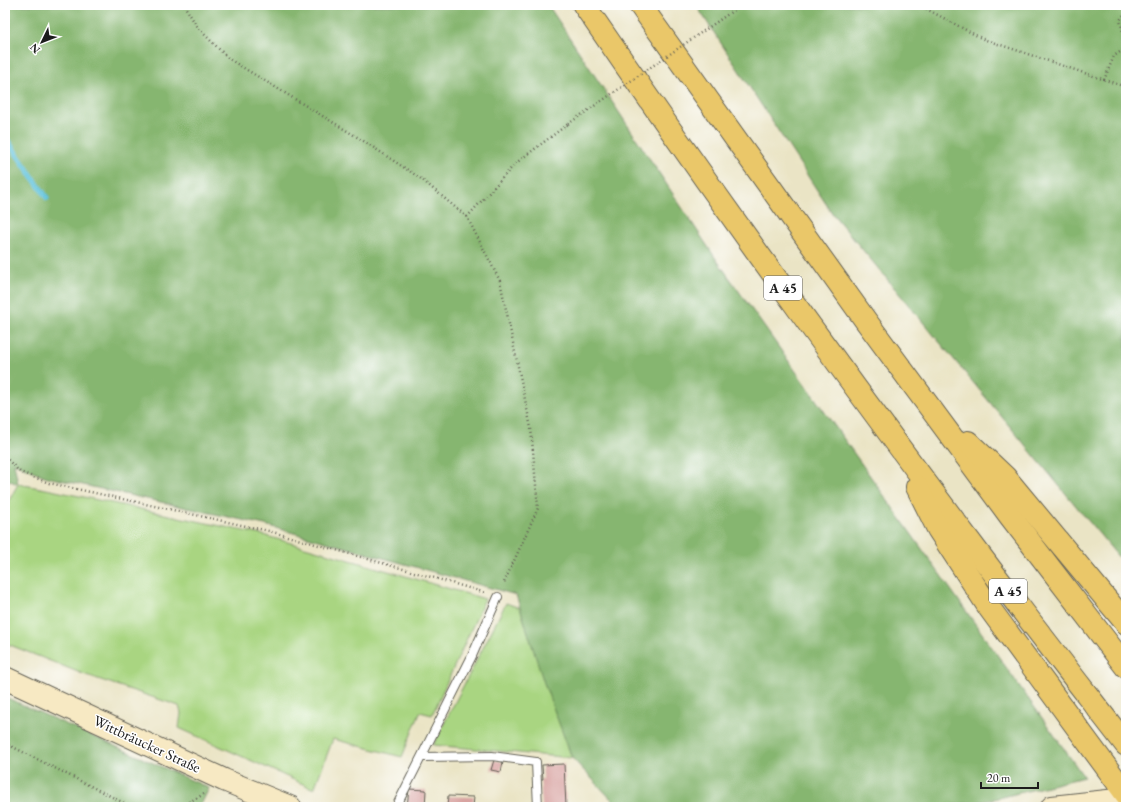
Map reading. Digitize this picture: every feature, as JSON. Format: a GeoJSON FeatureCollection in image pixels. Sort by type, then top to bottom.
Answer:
{"type":"FeatureCollection","features":[{"type":"Feature","properties":{"kind":"highway","name":"A 45"},"geometry":{"type":"LineString","coordinates":[[584,5],[680,145],[783,288],[975,548],[1126,745]]}},
{"type":"Feature","properties":{"kind":"highway"},"geometry":{"type":"LineString","coordinates":[[640,5],[757,170],[926,403],[1010,516],[1126,667]]}},
{"type":"Feature","properties":{"kind":"highway"},"geometry":{"type":"LineString","coordinates":[[926,403],[1005,477],[1126,623]]}},
{"type":"Feature","properties":{"kind":"highway"},"geometry":{"type":"LineString","coordinates":[[892,436],[938,529],[986,603],[1098,758],[1126,794]]}},
{"type":"Feature","properties":{"kind":"main road","name":"Wittbräucker Straße"},"geometry":{"type":"LineString","coordinates":[[5,678],[224,780],[290,807]]}},
{"type":"Feature","properties":{"kind":"main road"},"geometry":{"type":"LineString","coordinates":[[1052,807],[1126,799]]}},
{"type":"Feature","properties":{"kind":"lane"},"geometry":{"type":"LineString","coordinates":[[396,807],[423,757],[472,656],[498,597]]}},
{"type":"Feature","properties":{"kind":"lane"},"geometry":{"type":"LineString","coordinates":[[423,757],[492,756],[536,762],[538,807]]}},
{"type":"Feature","properties":{"kind":"path"},"geometry":{"type":"LineString","coordinates":[[5,457],[20,472],[49,483],[269,531],[498,597],[538,508],[531,428],[500,281],[467,217],[420,178],[362,140],[229,59],[198,28],[184,5]]}},
{"type":"Feature","properties":{"kind":"path"},"geometry":{"type":"LineString","coordinates":[[467,217],[516,163],[568,124],[737,8],[792,5]]}},
{"type":"Feature","properties":{"kind":"path"},"geometry":{"type":"LineString","coordinates":[[920,5],[983,40],[1126,87]]}},
{"type":"Feature","properties":{"kind":"path"},"geometry":{"type":"LineString","coordinates":[[1126,12],[1120,20],[1126,44]]}},
{"type":"Feature","properties":{"kind":"path"},"geometry":{"type":"LineString","coordinates":[[1104,80],[1114,56],[1126,48]]}},
{"type":"Feature","properties":{"kind":"path"},"geometry":{"type":"LineString","coordinates":[[5,743],[132,807]]}},
{"type":"Feature","properties":{"kind":"path"},"geometry":{"type":"LineString","coordinates":[[174,807],[183,805],[212,790],[224,780]]}},
{"type":"Feature","properties":{"kind":"green space"},"geometry":{"type":"Polygon","coordinates":[[[5,5],[548,5],[716,259],[1084,777],[986,801],[934,807],[619,807],[572,758],[544,683],[516,595],[265,525],[47,477],[14,463],[18,484],[5,479],[5,5]]]}},
{"type":"Feature","properties":{"kind":"green space"},"geometry":{"type":"Polygon","coordinates":[[[696,5],[1126,5],[1126,566],[832,213],[696,5]]]}},
{"type":"Feature","properties":{"kind":"green space"},"geometry":{"type":"Polygon","coordinates":[[[18,484],[263,535],[485,599],[432,715],[420,712],[402,757],[333,739],[314,789],[179,728],[181,713],[179,706],[83,674],[5,643],[5,508],[18,484]]]}},
{"type":"Feature","properties":{"kind":"green space"},"geometry":{"type":"Polygon","coordinates":[[[506,603],[520,608],[572,758],[433,745],[506,603]]]}},
{"type":"Feature","properties":{"kind":"green space"},"geometry":{"type":"Polygon","coordinates":[[[5,697],[209,788],[200,807],[5,807],[5,697]]]}},
{"type":"Feature","properties":{"kind":"building"},"geometry":{"type":"Polygon","coordinates":[[[494,760],[503,762],[501,772],[491,770],[494,760]]]}},
{"type":"Feature","properties":{"kind":"building"},"geometry":{"type":"Polygon","coordinates":[[[564,764],[566,807],[542,807],[540,779],[543,779],[542,765],[564,764]]]}},
{"type":"Feature","properties":{"kind":"building"},"geometry":{"type":"Polygon","coordinates":[[[409,789],[426,790],[425,807],[407,807],[409,789]]]}},
{"type":"Feature","properties":{"kind":"building"},"geometry":{"type":"Polygon","coordinates":[[[448,796],[474,797],[473,807],[447,807],[448,796]]]}},
{"type":"Feature","properties":{"kind":"waterway"},"geometry":{"type":"LineString","coordinates":[[5,137],[47,198]]}}]}
